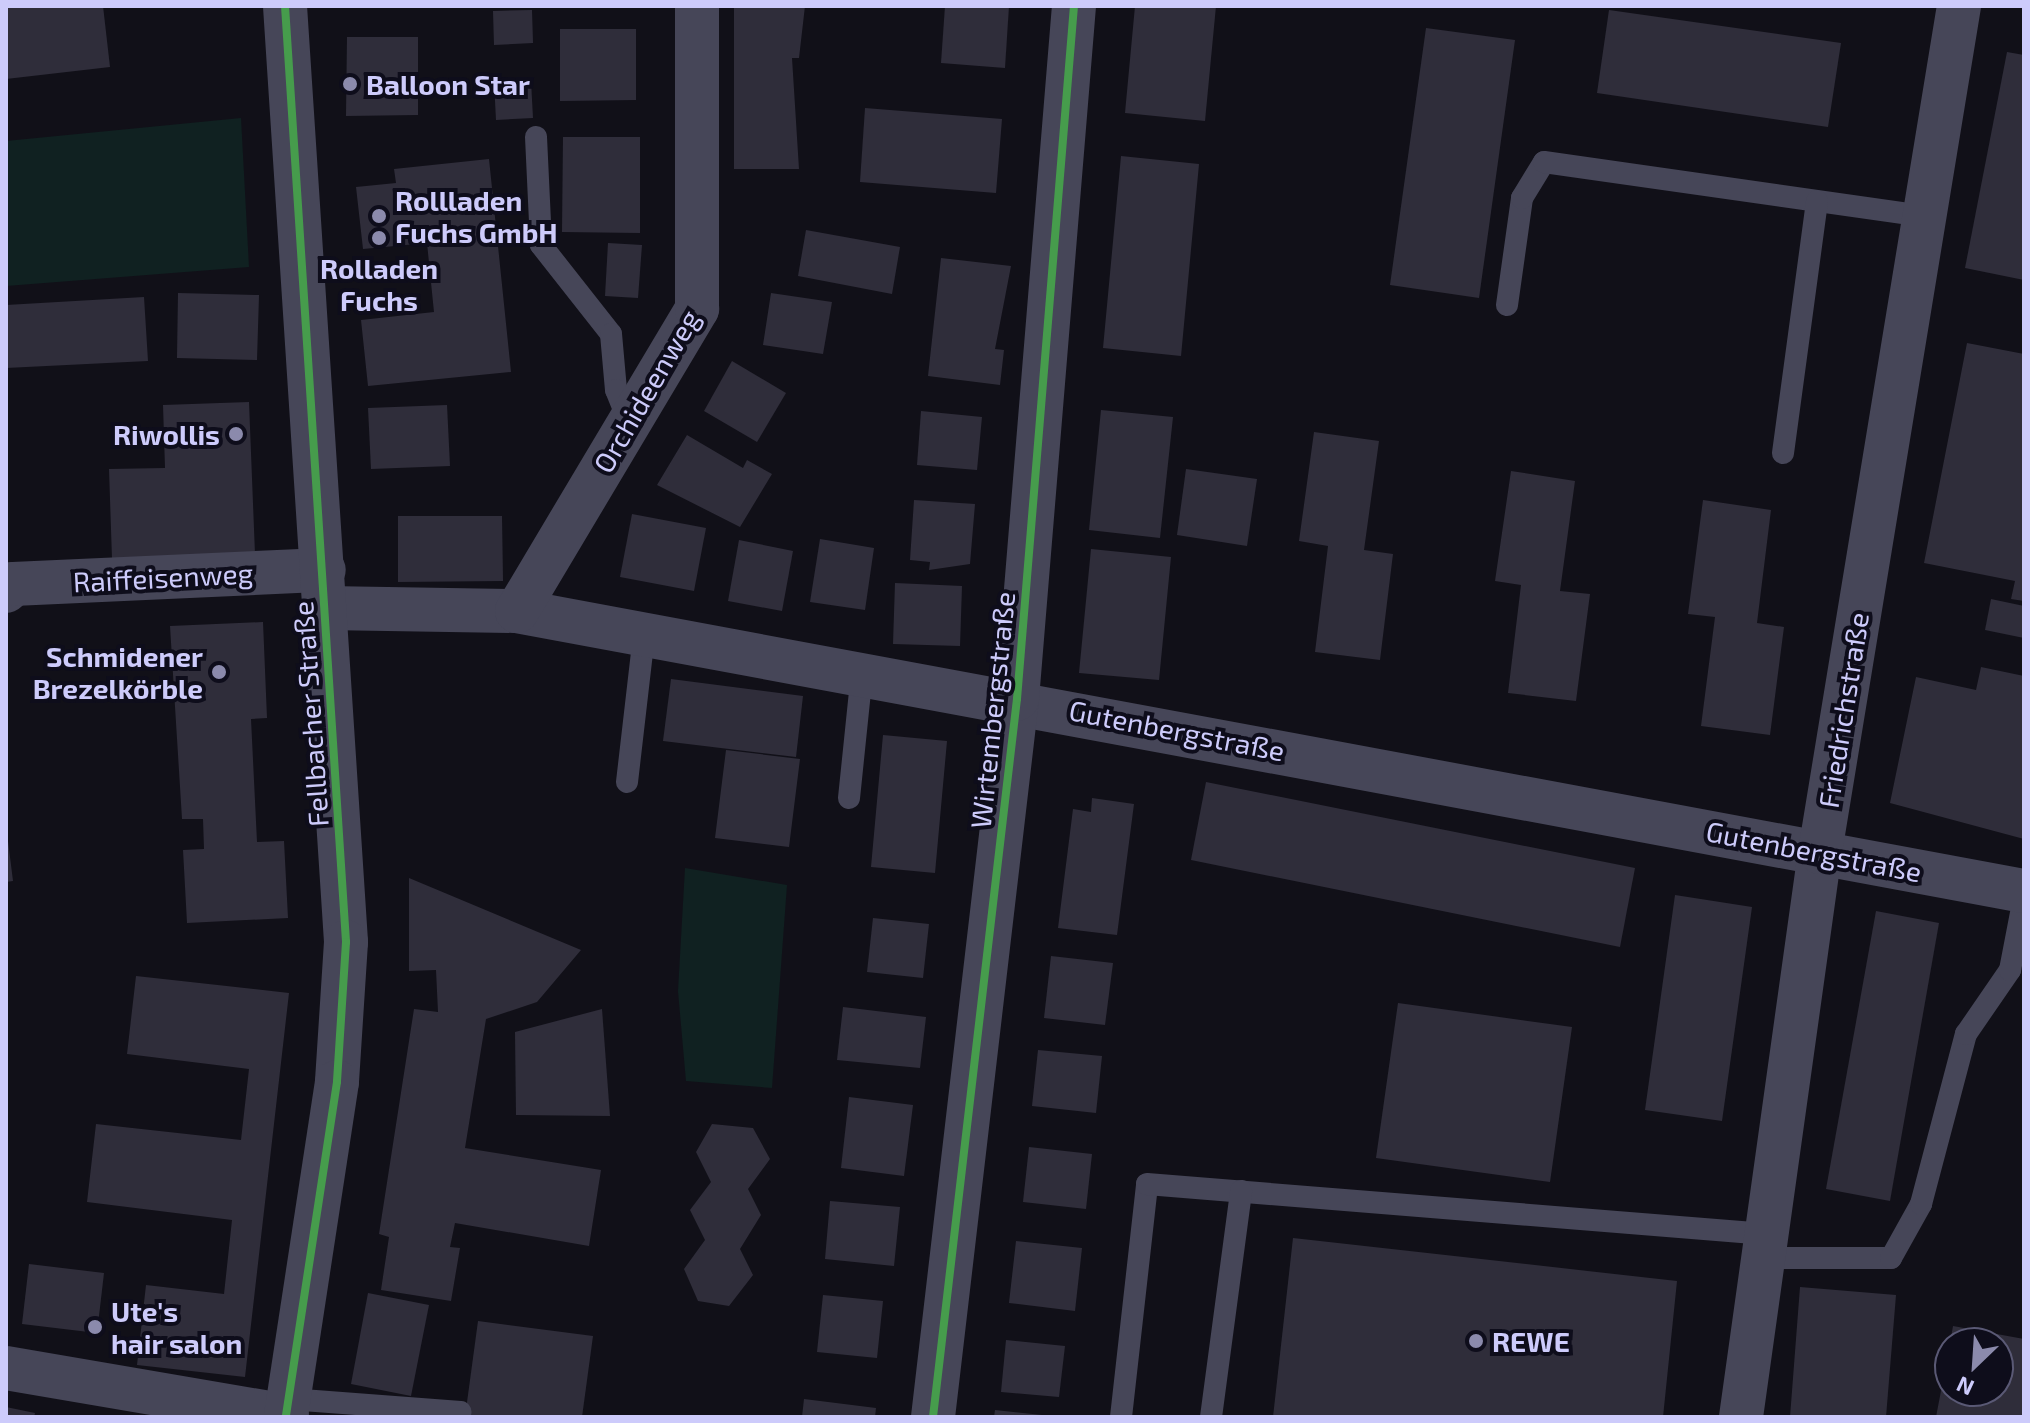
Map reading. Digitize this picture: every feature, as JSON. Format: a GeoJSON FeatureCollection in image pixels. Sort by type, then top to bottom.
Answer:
{"type":"FeatureCollection","features":[{"type":"Feature","properties":{"kind":"street","name":"Fellbacher Straße"},"geometry":{"type":"LineString","coordinates":[[285,6],[346,942],[337,1082],[287,1410]]}},
{"type":"Feature","properties":{"kind":"street","name":"Orchideenweg"},"geometry":{"type":"LineString","coordinates":[[517,611],[697,309],[697,6]]}},
{"type":"Feature","properties":{"kind":"street","name":"Wirtembergstraße"},"geometry":{"type":"LineString","coordinates":[[933,1417],[1017,699],[1074,6]]}},
{"type":"Feature","properties":{"kind":"street","name":"Friedrichstraße"},"geometry":{"type":"LineString","coordinates":[[1741,1417],[1820,852],[1959,6]]}},
{"type":"Feature","properties":{"kind":"street","name":"Raiffeisenweg"},"geometry":{"type":"LineString","coordinates":[[6,591],[13,584],[325,589]]}},
{"type":"Feature","properties":{"kind":"street","name":"Gutenbergstraße"},"geometry":{"type":"LineString","coordinates":[[325,589],[517,611],[1017,699],[1820,852],[2024,894]]}},
{"type":"Feature","properties":{"kind":"street"},"geometry":{"type":"LineString","coordinates":[[6,1368],[287,1410]]}},
{"type":"Feature","properties":{"kind":"lane"},"geometry":{"type":"LineString","coordinates":[[536,137],[541,245],[611,334],[616,390],[629,423]]}},
{"type":"Feature","properties":{"kind":"lane"},"geometry":{"type":"LineString","coordinates":[[1507,305],[1522,198],[1544,162],[1924,216]]}},
{"type":"Feature","properties":{"kind":"lane"},"geometry":{"type":"LineString","coordinates":[[1783,453],[1817,201]]}},
{"type":"Feature","properties":{"kind":"lane"},"geometry":{"type":"LineString","coordinates":[[627,782],[644,634]]}},
{"type":"Feature","properties":{"kind":"lane"},"geometry":{"type":"LineString","coordinates":[[849,798],[862,672]]}},
{"type":"Feature","properties":{"kind":"lane"},"geometry":{"type":"LineString","coordinates":[[1121,1417],[1147,1184],[1891,1258],[1921,1204],[1966,1034],[2010,970],[2024,894]]}},
{"type":"Feature","properties":{"kind":"lane"},"geometry":{"type":"LineString","coordinates":[[1211,1417],[1241,1191]]}},
{"type":"Feature","properties":{"kind":"lane"},"geometry":{"type":"LineString","coordinates":[[287,1410],[461,1412]]}},
{"type":"Feature","properties":{"kind":"shaded area"},"geometry":{"type":"Polygon","coordinates":[[[241,118],[249,267],[6,286],[6,141],[241,118]]]}},
{"type":"Feature","properties":{"kind":"shaded area"},"geometry":{"type":"Polygon","coordinates":[[[685,868],[787,885],[772,1088],[686,1081],[678,991],[685,868]]]}},
{"type":"Feature","properties":{"kind":"building"},"geometry":{"type":"Polygon","coordinates":[[[6,6],[103,6],[110,67],[6,79],[6,6]]]}},
{"type":"Feature","properties":{"kind":"building"},"geometry":{"type":"Polygon","coordinates":[[[734,6],[805,6],[799,58],[792,58],[799,169],[734,169],[734,6]]]}},
{"type":"Feature","properties":{"kind":"building"},"geometry":{"type":"Polygon","coordinates":[[[945,6],[1009,6],[1005,68],[941,63],[945,6]]]}},
{"type":"Feature","properties":{"kind":"building"},"geometry":{"type":"Polygon","coordinates":[[[1135,6],[1216,6],[1205,121],[1125,113],[1135,6]]]}},
{"type":"Feature","properties":{"kind":"building"},"geometry":{"type":"Polygon","coordinates":[[[532,10],[533,43],[494,45],[493,11],[532,10]]]}},
{"type":"Feature","properties":{"kind":"building"},"geometry":{"type":"Polygon","coordinates":[[[1609,10],[1841,43],[1828,127],[1597,93],[1609,10]]]}},
{"type":"Feature","properties":{"kind":"building"},"geometry":{"type":"Polygon","coordinates":[[[1426,28],[1515,40],[1479,298],[1390,285],[1426,28]]]}},
{"type":"Feature","properties":{"kind":"building"},"geometry":{"type":"Polygon","coordinates":[[[560,29],[636,29],[636,100],[560,101],[560,29]]]}},
{"type":"Feature","properties":{"kind":"building"},"geometry":{"type":"Polygon","coordinates":[[[347,37],[418,37],[418,115],[346,116],[347,37]]]}},
{"type":"Feature","properties":{"kind":"building"},"geometry":{"type":"Polygon","coordinates":[[[2007,52],[2024,55],[2024,280],[1965,268],[2007,52]]]}},
{"type":"Feature","properties":{"kind":"building"},"geometry":{"type":"Polygon","coordinates":[[[531,81],[533,118],[496,120],[494,82],[531,81]]]}},
{"type":"Feature","properties":{"kind":"building"},"geometry":{"type":"Polygon","coordinates":[[[865,108],[1002,119],[996,193],[860,182],[865,108]]]}},
{"type":"Feature","properties":{"kind":"building"},"geometry":{"type":"Polygon","coordinates":[[[563,137],[640,137],[640,233],[562,232],[563,137]]]}},
{"type":"Feature","properties":{"kind":"building"},"geometry":{"type":"Polygon","coordinates":[[[1121,156],[1199,164],[1181,356],[1103,348],[1121,156]]]}},
{"type":"Feature","properties":{"kind":"building"},"geometry":{"type":"Polygon","coordinates":[[[489,159],[511,372],[368,386],[361,320],[434,312],[427,243],[363,249],[356,187],[396,183],[394,169],[489,159]]]}},
{"type":"Feature","properties":{"kind":"building"},"geometry":{"type":"Polygon","coordinates":[[[806,230],[900,247],[892,294],[798,276],[806,230]]]}},
{"type":"Feature","properties":{"kind":"building"},"geometry":{"type":"Polygon","coordinates":[[[608,243],[642,245],[638,298],[605,296],[608,243]]]}},
{"type":"Feature","properties":{"kind":"building"},"geometry":{"type":"Polygon","coordinates":[[[941,258],[1011,266],[995,349],[1004,350],[1000,385],[928,376],[941,258]]]}},
{"type":"Feature","properties":{"kind":"building"},"geometry":{"type":"Polygon","coordinates":[[[178,293],[259,295],[257,360],[177,358],[178,293]]]}},
{"type":"Feature","properties":{"kind":"building"},"geometry":{"type":"Polygon","coordinates":[[[771,293],[832,302],[823,354],[763,345],[771,293]]]}},
{"type":"Feature","properties":{"kind":"building"},"geometry":{"type":"Polygon","coordinates":[[[144,297],[148,361],[6,368],[6,305],[144,297]]]}},
{"type":"Feature","properties":{"kind":"building"},"geometry":{"type":"Polygon","coordinates":[[[1967,343],[2024,354],[2024,601],[2011,599],[2015,581],[1924,563],[1967,343]]]}},
{"type":"Feature","properties":{"kind":"building"},"geometry":{"type":"Polygon","coordinates":[[[732,361],[786,393],[757,442],[704,411],[732,361]]]}},
{"type":"Feature","properties":{"kind":"building"},"geometry":{"type":"Polygon","coordinates":[[[249,402],[255,554],[112,559],[109,469],[165,468],[163,405],[249,402]]]}},
{"type":"Feature","properties":{"kind":"building"},"geometry":{"type":"Polygon","coordinates":[[[447,405],[450,466],[371,469],[368,408],[447,405]]]}},
{"type":"Feature","properties":{"kind":"building"},"geometry":{"type":"Polygon","coordinates":[[[1101,410],[1173,417],[1160,538],[1089,530],[1101,410]]]}},
{"type":"Feature","properties":{"kind":"building"},"geometry":{"type":"Polygon","coordinates":[[[921,411],[982,417],[977,470],[917,465],[921,411]]]}},
{"type":"Feature","properties":{"kind":"building"},"geometry":{"type":"Polygon","coordinates":[[[1314,432],[1379,441],[1364,550],[1393,554],[1380,660],[1315,652],[1328,546],[1299,541],[1314,432]]]}},
{"type":"Feature","properties":{"kind":"building"},"geometry":{"type":"Polygon","coordinates":[[[687,435],[743,468],[747,460],[772,474],[740,527],[657,485],[687,435]]]}},
{"type":"Feature","properties":{"kind":"building"},"geometry":{"type":"Polygon","coordinates":[[[1186,469],[1257,479],[1247,546],[1177,535],[1186,469]]]}},
{"type":"Feature","properties":{"kind":"building"},"geometry":{"type":"Polygon","coordinates":[[[1511,471],[1575,481],[1560,591],[1590,594],[1576,701],[1508,693],[1521,585],[1495,581],[1511,471]]]}},
{"type":"Feature","properties":{"kind":"building"},"geometry":{"type":"Polygon","coordinates":[[[914,500],[975,504],[970,564],[929,570],[930,562],[910,560],[914,500]]]}},
{"type":"Feature","properties":{"kind":"building"},"geometry":{"type":"Polygon","coordinates":[[[1703,500],[1771,510],[1757,623],[1784,627],[1770,735],[1701,726],[1715,617],[1688,614],[1703,500]]]}},
{"type":"Feature","properties":{"kind":"building"},"geometry":{"type":"Polygon","coordinates":[[[632,514],[706,528],[694,591],[620,577],[632,514]]]}},
{"type":"Feature","properties":{"kind":"building"},"geometry":{"type":"Polygon","coordinates":[[[398,516],[502,516],[503,581],[398,582],[398,516]]]}},
{"type":"Feature","properties":{"kind":"building"},"geometry":{"type":"Polygon","coordinates":[[[820,539],[874,548],[865,610],[810,602],[820,539]]]}},
{"type":"Feature","properties":{"kind":"building"},"geometry":{"type":"Polygon","coordinates":[[[739,540],[793,551],[782,611],[728,601],[739,540]]]}},
{"type":"Feature","properties":{"kind":"building"},"geometry":{"type":"Polygon","coordinates":[[[1091,549],[1171,557],[1159,680],[1079,673],[1091,549]]]}},
{"type":"Feature","properties":{"kind":"building"},"geometry":{"type":"Polygon","coordinates":[[[895,583],[962,586],[960,646],[893,644],[895,583]]]}},
{"type":"Feature","properties":{"kind":"building"},"geometry":{"type":"Polygon","coordinates":[[[1991,599],[2024,606],[2024,638],[1985,630],[1991,599]]]}},
{"type":"Feature","properties":{"kind":"building"},"geometry":{"type":"Polygon","coordinates":[[[263,622],[267,718],[251,719],[257,842],[284,841],[288,918],[187,923],[183,850],[204,849],[203,819],[182,819],[170,626],[263,622]]]}},
{"type":"Feature","properties":{"kind":"building"},"geometry":{"type":"Polygon","coordinates":[[[1981,667],[2024,676],[2024,839],[1890,803],[1916,677],[1976,690],[1981,667]]]}},
{"type":"Feature","properties":{"kind":"building"},"geometry":{"type":"Polygon","coordinates":[[[671,679],[803,696],[796,757],[663,741],[671,679]]]}},
{"type":"Feature","properties":{"kind":"building"},"geometry":{"type":"Polygon","coordinates":[[[883,735],[947,741],[935,873],[871,867],[883,735]]]}},
{"type":"Feature","properties":{"kind":"building"},"geometry":{"type":"Polygon","coordinates":[[[726,750],[800,759],[789,847],[715,838],[726,750]]]}},
{"type":"Feature","properties":{"kind":"building"},"geometry":{"type":"Polygon","coordinates":[[[1206,782],[1635,868],[1620,947],[1191,860],[1206,782]]]}},
{"type":"Feature","properties":{"kind":"building"},"geometry":{"type":"Polygon","coordinates":[[[1092,798],[1134,804],[1117,935],[1058,928],[1073,809],[1091,812],[1092,798]]]}},
{"type":"Feature","properties":{"kind":"building"},"geometry":{"type":"Polygon","coordinates":[[[6,825],[13,881],[6,882],[6,825]]]}},
{"type":"Feature","properties":{"kind":"building"},"geometry":{"type":"Polygon","coordinates":[[[409,878],[581,950],[537,1002],[486,1019],[465,1148],[601,1170],[589,1246],[455,1223],[450,1247],[460,1248],[451,1301],[381,1290],[389,1237],[379,1234],[414,1009],[438,1012],[436,970],[409,971],[409,878]]]}},
{"type":"Feature","properties":{"kind":"building"},"geometry":{"type":"Polygon","coordinates":[[[1675,895],[1752,907],[1722,1121],[1645,1110],[1675,895]]]}},
{"type":"Feature","properties":{"kind":"building"},"geometry":{"type":"Polygon","coordinates":[[[1876,911],[1939,923],[1890,1201],[1826,1189],[1876,911]]]}},
{"type":"Feature","properties":{"kind":"building"},"geometry":{"type":"Polygon","coordinates":[[[873,918],[929,924],[923,978],[867,972],[873,918]]]}},
{"type":"Feature","properties":{"kind":"building"},"geometry":{"type":"Polygon","coordinates":[[[1051,956],[1113,963],[1105,1025],[1044,1018],[1051,956]]]}},
{"type":"Feature","properties":{"kind":"building"},"geometry":{"type":"Polygon","coordinates":[[[136,976],[289,993],[245,1377],[137,1365],[146,1285],[224,1294],[232,1220],[87,1202],[96,1124],[241,1140],[249,1069],[127,1054],[136,976]]]}},
{"type":"Feature","properties":{"kind":"building"},"geometry":{"type":"Polygon","coordinates":[[[1398,1003],[1572,1027],[1550,1182],[1376,1158],[1398,1003]]]}},
{"type":"Feature","properties":{"kind":"building"},"geometry":{"type":"Polygon","coordinates":[[[843,1007],[926,1017],[920,1068],[837,1060],[843,1007]]]}},
{"type":"Feature","properties":{"kind":"building"},"geometry":{"type":"Polygon","coordinates":[[[602,1009],[610,1116],[516,1115],[515,1032],[602,1009]]]}},
{"type":"Feature","properties":{"kind":"building"},"geometry":{"type":"Polygon","coordinates":[[[1038,1050],[1102,1056],[1096,1113],[1032,1106],[1038,1050]]]}},
{"type":"Feature","properties":{"kind":"building"},"geometry":{"type":"Polygon","coordinates":[[[849,1097],[913,1105],[904,1176],[841,1168],[849,1097]]]}},
{"type":"Feature","properties":{"kind":"building"},"geometry":{"type":"Polygon","coordinates":[[[712,1124],[753,1128],[770,1159],[748,1189],[761,1215],[740,1249],[753,1275],[729,1306],[698,1301],[684,1269],[705,1240],[690,1210],[711,1182],[696,1152],[712,1124]]]}},
{"type":"Feature","properties":{"kind":"building"},"geometry":{"type":"Polygon","coordinates":[[[1029,1147],[1092,1154],[1086,1209],[1023,1202],[1029,1147]]]}},
{"type":"Feature","properties":{"kind":"building"},"geometry":{"type":"Polygon","coordinates":[[[830,1201],[900,1207],[894,1266],[825,1259],[830,1201]]]}},
{"type":"Feature","properties":{"kind":"building","name":"REWE"},"geometry":{"type":"Polygon","coordinates":[[[1293,1238],[1677,1281],[1663,1417],[1273,1417],[1293,1238]]]}},
{"type":"Feature","properties":{"kind":"building"},"geometry":{"type":"Polygon","coordinates":[[[1016,1241],[1082,1248],[1075,1311],[1009,1303],[1016,1241]]]}},
{"type":"Feature","properties":{"kind":"building"},"geometry":{"type":"Polygon","coordinates":[[[29,1264],[104,1273],[97,1333],[22,1324],[29,1264]]]}},
{"type":"Feature","properties":{"kind":"building"},"geometry":{"type":"Polygon","coordinates":[[[1800,1287],[1896,1295],[1886,1417],[1790,1417],[1800,1287]]]}},
{"type":"Feature","properties":{"kind":"building"},"geometry":{"type":"Polygon","coordinates":[[[368,1293],[429,1305],[411,1396],[351,1384],[368,1293]]]}},
{"type":"Feature","properties":{"kind":"building"},"geometry":{"type":"Polygon","coordinates":[[[823,1295],[883,1301],[877,1358],[817,1352],[823,1295]]]}},
{"type":"Feature","properties":{"kind":"building"},"geometry":{"type":"Polygon","coordinates":[[[478,1321],[593,1336],[582,1417],[465,1417],[478,1321]]]}},
{"type":"Feature","properties":{"kind":"building"},"geometry":{"type":"Polygon","coordinates":[[[2014,1337],[2024,1339],[2024,1417],[1936,1417],[1938,1407],[2014,1407],[2014,1337]]]}},
{"type":"Feature","properties":{"kind":"building"},"geometry":{"type":"Polygon","coordinates":[[[1006,1340],[1065,1346],[1059,1397],[1001,1392],[1006,1340]]]}},
{"type":"Feature","properties":{"kind":"building"},"geometry":{"type":"Polygon","coordinates":[[[804,1399],[876,1408],[875,1417],[802,1417],[804,1399]]]}},
{"type":"Feature","properties":{"kind":"building"},"geometry":{"type":"Polygon","coordinates":[[[6,1407],[35,1413],[34,1417],[6,1417],[6,1407]]]}},
{"type":"Feature","properties":{"kind":"building"},"geometry":{"type":"Polygon","coordinates":[[[995,1410],[1042,1415],[1042,1417],[994,1417],[995,1410]]]}},
{"type":"Feature","properties":{"kind":"cycle path"},"geometry":{"type":"LineString","coordinates":[[285,6],[346,942],[337,1082],[286,1417]]}},
{"type":"Feature","properties":{"kind":"cycle path"},"geometry":{"type":"LineString","coordinates":[[933,1417],[1017,699],[1074,6]]}},
{"type":"Feature","properties":{"kind":"place","name":"Balloon Star"},"geometry":{"type":"Point","coordinates":[350,84]}},
{"type":"Feature","properties":{"kind":"place","name":"Rollladen Fuchs GmbH"},"geometry":{"type":"Point","coordinates":[379,216]}},
{"type":"Feature","properties":{"kind":"place","name":"Rolladen Fuchs"},"geometry":{"type":"Point","coordinates":[379,238]}},
{"type":"Feature","properties":{"kind":"place","name":"Riwollis"},"geometry":{"type":"Point","coordinates":[236,434]}},
{"type":"Feature","properties":{"kind":"place","name":"Schmidener Brezelkörble"},"geometry":{"type":"Point","coordinates":[219,672]}},
{"type":"Feature","properties":{"kind":"place","name":"Ute's hair salon"},"geometry":{"type":"Point","coordinates":[95,1327]}},
{"type":"Feature","properties":{"kind":"place","name":"REWE"},"geometry":{"type":"Point","coordinates":[1476,1341]}}]}
